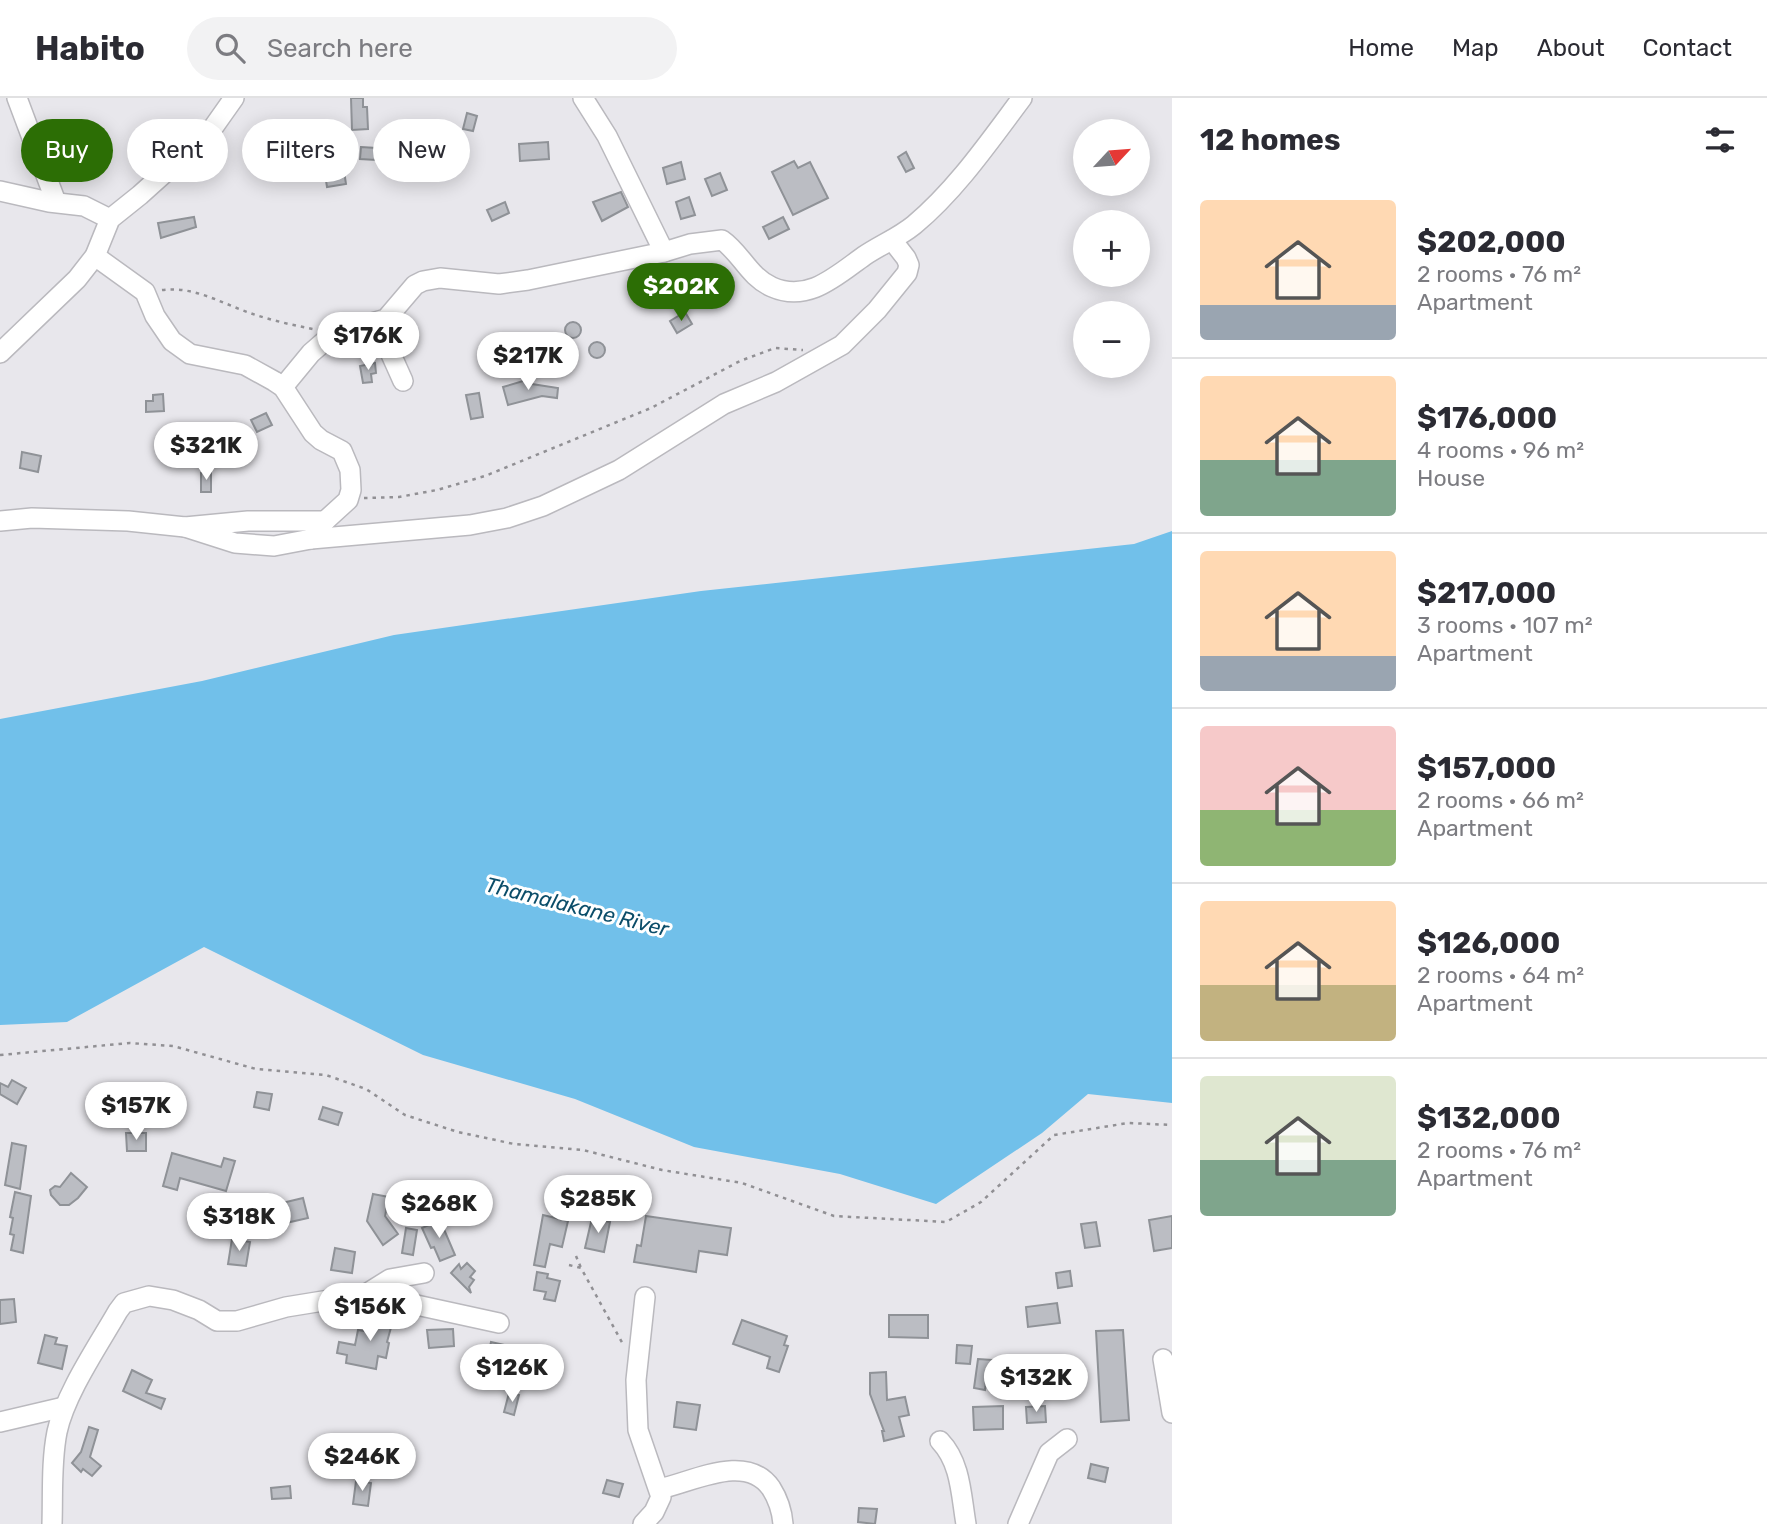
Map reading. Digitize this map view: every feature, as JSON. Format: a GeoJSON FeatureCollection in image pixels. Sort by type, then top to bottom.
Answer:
{"type":"FeatureCollection","features":[{"type":"Feature","properties":{"kind":"street"},"geometry":{"type":"LineString","coordinates":[[17,98],[56,202]]}},
{"type":"Feature","properties":{"kind":"street"},"geometry":{"type":"LineString","coordinates":[[0,353],[77,279],[94,256],[110,219],[210,132],[234,98]]}},
{"type":"Feature","properties":{"kind":"street"},"geometry":{"type":"LineString","coordinates":[[583,98],[607,136],[664,252]]}},
{"type":"Feature","properties":{"kind":"street"},"geometry":{"type":"LineString","coordinates":[[283,387],[311,353],[334,332],[377,323],[393,312],[415,285],[432,278],[499,284],[573,272],[690,244],[722,240],[759,279],[773,288],[794,292],[809,291],[825,284],[912,226],[952,186],[1022,98]]}},
{"type":"Feature","properties":{"kind":"street"},"geometry":{"type":"LineString","coordinates":[[0,191],[84,206],[110,219]]}},
{"type":"Feature","properties":{"kind":"street"},"geometry":{"type":"LineString","coordinates":[[185,527],[235,543],[274,546],[470,525],[507,518],[543,506],[619,470],[724,404],[776,382],[842,345],[907,273],[906,258],[891,240]]}},
{"type":"Feature","properties":{"kind":"street"},"geometry":{"type":"LineString","coordinates":[[94,256],[145,292],[155,316],[172,341],[190,354],[245,365],[283,387],[313,433],[345,455],[351,478],[348,500],[325,521],[312,540]]}},
{"type":"Feature","properties":{"kind":"street"},"geometry":{"type":"LineString","coordinates":[[377,323],[403,381]]}},
{"type":"Feature","properties":{"kind":"street"},"geometry":{"type":"LineString","coordinates":[[0,521],[87,520],[185,527],[248,521],[325,521]]}},
{"type":"Feature","properties":{"kind":"street"},"geometry":{"type":"LineString","coordinates":[[366,1294],[390,1279],[424,1273]]}},
{"type":"Feature","properties":{"kind":"street"},"geometry":{"type":"LineString","coordinates":[[52,1524],[54,1454],[64,1407],[124,1303],[138,1298],[158,1297],[199,1310],[217,1321],[237,1321],[286,1307],[366,1294],[499,1323]]}},
{"type":"Feature","properties":{"kind":"street"},"geometry":{"type":"LineString","coordinates":[[643,1524],[661,1497],[638,1430],[636,1380],[645,1297]]}},
{"type":"Feature","properties":{"kind":"street"},"geometry":{"type":"LineString","coordinates":[[1163,1359],[1172,1413]]}},
{"type":"Feature","properties":{"kind":"street"},"geometry":{"type":"LineString","coordinates":[[0,1423],[64,1407]]}},
{"type":"Feature","properties":{"kind":"street"},"geometry":{"type":"LineString","coordinates":[[1018,1524],[1049,1453],[1067,1438]]}},
{"type":"Feature","properties":{"kind":"street"},"geometry":{"type":"LineString","coordinates":[[940,1441],[950,1451],[956,1467],[966,1524]]}},
{"type":"Feature","properties":{"kind":"street"},"geometry":{"type":"LineString","coordinates":[[659,1489],[719,1472],[742,1470],[755,1473],[766,1481],[774,1493],[783,1524]]}},
{"type":"Feature","properties":{"kind":"path"},"geometry":{"type":"LineString","coordinates":[[145,292],[172,289],[210,296],[270,319],[334,332]]}},
{"type":"Feature","properties":{"kind":"path"},"geometry":{"type":"LineString","coordinates":[[348,500],[400,497],[485,476],[651,408],[740,361],[775,348],[798,348],[823,356]]}},
{"type":"Feature","properties":{"kind":"path"},"geometry":{"type":"LineString","coordinates":[[0,1055],[130,1043],[173,1046],[256,1069],[326,1075],[366,1089],[405,1115],[458,1132],[514,1144],[583,1150],[662,1170],[742,1183],[835,1216],[946,1222],[981,1202],[1054,1135],[1128,1123],[1172,1125]]}},
{"type":"Feature","properties":{"kind":"path"},"geometry":{"type":"LineString","coordinates":[[576,1256],[580,1268],[625,1347]]}},
{"type":"Feature","properties":{"kind":"path"},"geometry":{"type":"LineString","coordinates":[[569,1265],[580,1268]]}},
{"type":"Feature","properties":{"kind":"water","name":"Thamalakane River"},"geometry":{"type":"Polygon","coordinates":[[[1172,531],[1172,1103],[1088,1094],[1042,1133],[936,1204],[840,1174],[694,1147],[575,1099],[423,1055],[204,947],[67,1022],[0,1025],[0,719],[202,681],[394,635],[701,591],[1134,544],[1172,531]]]}},
{"type":"Feature","properties":{"kind":"building"},"geometry":{"type":"Polygon","coordinates":[[[351,98],[363,98],[363,107],[367,107],[368,129],[359,130],[359,119],[352,119],[351,98]]]}},
{"type":"Feature","properties":{"kind":"building"},"geometry":{"type":"Polygon","coordinates":[[[467,113],[477,116],[473,131],[470,130],[470,119],[466,119],[467,113]]]}},
{"type":"Feature","properties":{"kind":"building"},"geometry":{"type":"Polygon","coordinates":[[[548,142],[549,159],[520,161],[519,144],[548,142]]]}},
{"type":"Feature","properties":{"kind":"building"},"geometry":{"type":"Polygon","coordinates":[[[361,147],[373,148],[373,160],[360,159],[361,147]]]}},
{"type":"Feature","properties":{"kind":"building"},"geometry":{"type":"Polygon","coordinates":[[[906,152],[914,168],[906,172],[898,157],[906,152]]]}},
{"type":"Feature","properties":{"kind":"building"},"geometry":{"type":"Polygon","coordinates":[[[794,161],[798,168],[810,162],[828,198],[793,215],[772,172],[794,161]]]}},
{"type":"Feature","properties":{"kind":"building"},"geometry":{"type":"Polygon","coordinates":[[[681,162],[685,179],[667,184],[663,168],[681,162]]]}},
{"type":"Feature","properties":{"kind":"building"},"geometry":{"type":"Polygon","coordinates":[[[720,173],[727,190],[712,196],[705,179],[720,173]]]}},
{"type":"Feature","properties":{"kind":"building"},"geometry":{"type":"Polygon","coordinates":[[[326,182],[346,182],[346,184],[327,187],[326,182]]]}},
{"type":"Feature","properties":{"kind":"building"},"geometry":{"type":"Polygon","coordinates":[[[621,192],[628,207],[602,221],[593,202],[621,192]]]}},
{"type":"Feature","properties":{"kind":"building"},"geometry":{"type":"Polygon","coordinates":[[[689,197],[695,215],[681,219],[676,202],[689,197]]]}},
{"type":"Feature","properties":{"kind":"building"},"geometry":{"type":"Polygon","coordinates":[[[505,202],[509,213],[492,221],[487,210],[505,202]]]}},
{"type":"Feature","properties":{"kind":"building"},"geometry":{"type":"Polygon","coordinates":[[[194,217],[196,227],[161,238],[158,223],[194,217]]]}},
{"type":"Feature","properties":{"kind":"building"},"geometry":{"type":"Polygon","coordinates":[[[783,217],[789,229],[769,239],[763,227],[783,217]]]}},
{"type":"Feature","properties":{"kind":"building"},"geometry":{"type":"Polygon","coordinates":[[[685,312],[692,324],[677,333],[670,321],[685,312]]]}},
{"type":"Feature","properties":{"kind":"building"},"geometry":{"type":"Polygon","coordinates":[[[570,322],[576,322],[581,330],[579,336],[570,338],[565,333],[565,327],[570,322]]]}},
{"type":"Feature","properties":{"kind":"building"},"geometry":{"type":"Polygon","coordinates":[[[597,342],[603,344],[603,356],[597,358],[591,356],[589,350],[591,344],[597,342]]]}},
{"type":"Feature","properties":{"kind":"building"},"geometry":{"type":"Polygon","coordinates":[[[375,363],[376,373],[371,374],[372,382],[363,383],[360,366],[375,363]]]}},
{"type":"Feature","properties":{"kind":"building"},"geometry":{"type":"Polygon","coordinates":[[[530,379],[532,384],[558,388],[557,398],[542,396],[508,405],[503,387],[530,379]]]}},
{"type":"Feature","properties":{"kind":"building"},"geometry":{"type":"Polygon","coordinates":[[[479,393],[483,417],[471,419],[466,395],[479,393]]]}},
{"type":"Feature","properties":{"kind":"building"},"geometry":{"type":"Polygon","coordinates":[[[163,394],[164,411],[146,412],[146,401],[153,401],[153,395],[163,394]]]}},
{"type":"Feature","properties":{"kind":"building"},"geometry":{"type":"Polygon","coordinates":[[[266,413],[272,425],[257,432],[251,420],[266,413]]]}},
{"type":"Feature","properties":{"kind":"building"},"geometry":{"type":"Polygon","coordinates":[[[22,452],[41,456],[38,472],[20,468],[22,452]]]}},
{"type":"Feature","properties":{"kind":"building"},"geometry":{"type":"Polygon","coordinates":[[[201,473],[211,473],[211,492],[201,492],[201,473]]]}},
{"type":"Feature","properties":{"kind":"building"},"geometry":{"type":"Polygon","coordinates":[[[12,1080],[26,1088],[17,1104],[0,1094],[0,1083],[8,1087],[12,1080]]]}},
{"type":"Feature","properties":{"kind":"building"},"geometry":{"type":"Polygon","coordinates":[[[257,1092],[272,1094],[269,1110],[254,1107],[257,1092]]]}},
{"type":"Feature","properties":{"kind":"building"},"geometry":{"type":"Polygon","coordinates":[[[323,1107],[342,1113],[338,1125],[319,1119],[323,1107]]]}},
{"type":"Feature","properties":{"kind":"building"},"geometry":{"type":"Polygon","coordinates":[[[126,1133],[146,1133],[146,1151],[127,1151],[126,1133]]]}},
{"type":"Feature","properties":{"kind":"building"},"geometry":{"type":"Polygon","coordinates":[[[12,1143],[26,1146],[20,1189],[5,1185],[12,1143]]]}},
{"type":"Feature","properties":{"kind":"building"},"geometry":{"type":"Polygon","coordinates":[[[172,1153],[221,1167],[224,1158],[235,1161],[226,1191],[180,1178],[177,1190],[163,1186],[172,1153]]]}},
{"type":"Feature","properties":{"kind":"building"},"geometry":{"type":"Polygon","coordinates":[[[71,1173],[87,1187],[69,1205],[60,1205],[50,1190],[55,1186],[60,1187],[71,1173]]]}},
{"type":"Feature","properties":{"kind":"building"},"geometry":{"type":"Polygon","coordinates":[[[15,1192],[31,1196],[23,1253],[11,1250],[14,1235],[10,1234],[13,1218],[10,1217],[15,1192]]]}},
{"type":"Feature","properties":{"kind":"building"},"geometry":{"type":"Polygon","coordinates":[[[373,1194],[389,1197],[385,1216],[398,1234],[383,1245],[367,1221],[373,1194]]]}},
{"type":"Feature","properties":{"kind":"building"},"geometry":{"type":"Polygon","coordinates":[[[303,1198],[308,1218],[286,1223],[282,1203],[303,1198]]]}},
{"type":"Feature","properties":{"kind":"building"},"geometry":{"type":"Polygon","coordinates":[[[543,1215],[568,1221],[562,1247],[550,1244],[545,1267],[534,1265],[543,1215]]]}},
{"type":"Feature","properties":{"kind":"building"},"geometry":{"type":"Polygon","coordinates":[[[646,1216],[731,1228],[727,1255],[699,1251],[696,1272],[634,1262],[637,1245],[641,1246],[646,1216]]]}},
{"type":"Feature","properties":{"kind":"building"},"geometry":{"type":"Polygon","coordinates":[[[1172,1216],[1172,1248],[1154,1251],[1149,1220],[1172,1216]]]}},
{"type":"Feature","properties":{"kind":"building"},"geometry":{"type":"Polygon","coordinates":[[[592,1218],[610,1222],[604,1252],[585,1248],[592,1218]]]}},
{"type":"Feature","properties":{"kind":"building"},"geometry":{"type":"Polygon","coordinates":[[[440,1220],[455,1255],[440,1261],[422,1228],[440,1220]]]}},
{"type":"Feature","properties":{"kind":"building"},"geometry":{"type":"Polygon","coordinates":[[[1096,1222],[1100,1246],[1085,1248],[1081,1224],[1096,1222]]]}},
{"type":"Feature","properties":{"kind":"building"},"geometry":{"type":"Polygon","coordinates":[[[406,1228],[417,1230],[413,1255],[402,1253],[406,1228]]]}},
{"type":"Feature","properties":{"kind":"building"},"geometry":{"type":"Polygon","coordinates":[[[232,1239],[250,1242],[246,1266],[228,1264],[232,1239]]]}},
{"type":"Feature","properties":{"kind":"building"},"geometry":{"type":"Polygon","coordinates":[[[335,1248],[355,1252],[352,1273],[331,1270],[335,1248]]]}},
{"type":"Feature","properties":{"kind":"building"},"geometry":{"type":"Polygon","coordinates":[[[467,1263],[475,1271],[470,1277],[474,1280],[469,1287],[471,1293],[451,1273],[459,1264],[461,1269],[467,1263]]]}},
{"type":"Feature","properties":{"kind":"building"},"geometry":{"type":"Polygon","coordinates":[[[1070,1271],[1072,1286],[1058,1288],[1056,1273],[1070,1271]]]}},
{"type":"Feature","properties":{"kind":"building"},"geometry":{"type":"Polygon","coordinates":[[[537,1272],[548,1274],[547,1278],[560,1281],[555,1301],[544,1299],[546,1292],[534,1290],[537,1272]]]}},
{"type":"Feature","properties":{"kind":"building"},"geometry":{"type":"Polygon","coordinates":[[[14,1299],[16,1322],[0,1324],[0,1300],[14,1299]]]}},
{"type":"Feature","properties":{"kind":"building"},"geometry":{"type":"Polygon","coordinates":[[[1057,1303],[1060,1323],[1028,1327],[1026,1307],[1057,1303]]]}},
{"type":"Feature","properties":{"kind":"building"},"geometry":{"type":"Polygon","coordinates":[[[384,1311],[395,1313],[387,1342],[386,1358],[378,1356],[376,1369],[346,1363],[347,1355],[337,1353],[339,1342],[355,1345],[358,1330],[370,1332],[375,1315],[382,1317],[384,1311]]]}},
{"type":"Feature","properties":{"kind":"building"},"geometry":{"type":"Polygon","coordinates":[[[889,1315],[928,1315],[928,1338],[889,1337],[889,1315]]]}},
{"type":"Feature","properties":{"kind":"building"},"geometry":{"type":"Polygon","coordinates":[[[742,1320],[787,1336],[784,1345],[788,1346],[779,1372],[767,1368],[770,1357],[733,1344],[742,1320]]]}},
{"type":"Feature","properties":{"kind":"building"},"geometry":{"type":"Polygon","coordinates":[[[453,1329],[454,1346],[429,1348],[427,1330],[453,1329]]]}},
{"type":"Feature","properties":{"kind":"building"},"geometry":{"type":"Polygon","coordinates":[[[1123,1330],[1129,1420],[1101,1422],[1096,1331],[1123,1330]]]}},
{"type":"Feature","properties":{"kind":"building"},"geometry":{"type":"Polygon","coordinates":[[[45,1335],[57,1338],[55,1344],[67,1346],[62,1369],[38,1363],[45,1335]]]}},
{"type":"Feature","properties":{"kind":"building"},"geometry":{"type":"Polygon","coordinates":[[[491,1342],[509,1346],[505,1364],[487,1360],[491,1342]]]}},
{"type":"Feature","properties":{"kind":"building"},"geometry":{"type":"Polygon","coordinates":[[[957,1345],[972,1346],[970,1364],[956,1363],[957,1345]]]}},
{"type":"Feature","properties":{"kind":"building"},"geometry":{"type":"Polygon","coordinates":[[[978,1359],[1020,1362],[1019,1383],[986,1380],[985,1390],[974,1388],[978,1359]]]}},
{"type":"Feature","properties":{"kind":"building"},"geometry":{"type":"Polygon","coordinates":[[[132,1370],[152,1380],[146,1393],[165,1399],[161,1409],[123,1391],[132,1370]]]}},
{"type":"Feature","properties":{"kind":"building"},"geometry":{"type":"Polygon","coordinates":[[[886,1372],[887,1400],[905,1397],[909,1415],[899,1417],[904,1436],[884,1441],[884,1431],[870,1394],[870,1373],[886,1372]]]}},
{"type":"Feature","properties":{"kind":"building"},"geometry":{"type":"Polygon","coordinates":[[[509,1393],[519,1395],[514,1415],[504,1412],[509,1393]]]}},
{"type":"Feature","properties":{"kind":"building"},"geometry":{"type":"Polygon","coordinates":[[[677,1402],[700,1405],[696,1430],[674,1427],[677,1402]]]}},
{"type":"Feature","properties":{"kind":"building"},"geometry":{"type":"Polygon","coordinates":[[[1003,1406],[1003,1429],[974,1430],[973,1407],[1003,1406]]]}},
{"type":"Feature","properties":{"kind":"building"},"geometry":{"type":"Polygon","coordinates":[[[1045,1406],[1046,1422],[1027,1423],[1026,1407],[1045,1406]]]}},
{"type":"Feature","properties":{"kind":"building"},"geometry":{"type":"Polygon","coordinates":[[[89,1427],[98,1430],[90,1457],[101,1466],[92,1476],[83,1469],[81,1472],[72,1463],[81,1452],[89,1427]]]}},
{"type":"Feature","properties":{"kind":"building"},"geometry":{"type":"Polygon","coordinates":[[[1091,1464],[1108,1468],[1105,1482],[1088,1478],[1091,1464]]]}},
{"type":"Feature","properties":{"kind":"building"},"geometry":{"type":"Polygon","coordinates":[[[607,1480],[623,1484],[619,1497],[603,1493],[607,1480]]]}},
{"type":"Feature","properties":{"kind":"building"},"geometry":{"type":"Polygon","coordinates":[[[356,1481],[371,1483],[368,1506],[353,1504],[356,1481]]]}},
{"type":"Feature","properties":{"kind":"building"},"geometry":{"type":"Polygon","coordinates":[[[290,1486],[291,1498],[272,1499],[271,1488],[290,1486]]]}},
{"type":"Feature","properties":{"kind":"building"},"geometry":{"type":"Polygon","coordinates":[[[859,1508],[877,1509],[875,1524],[858,1522],[859,1508]]]}}]}
